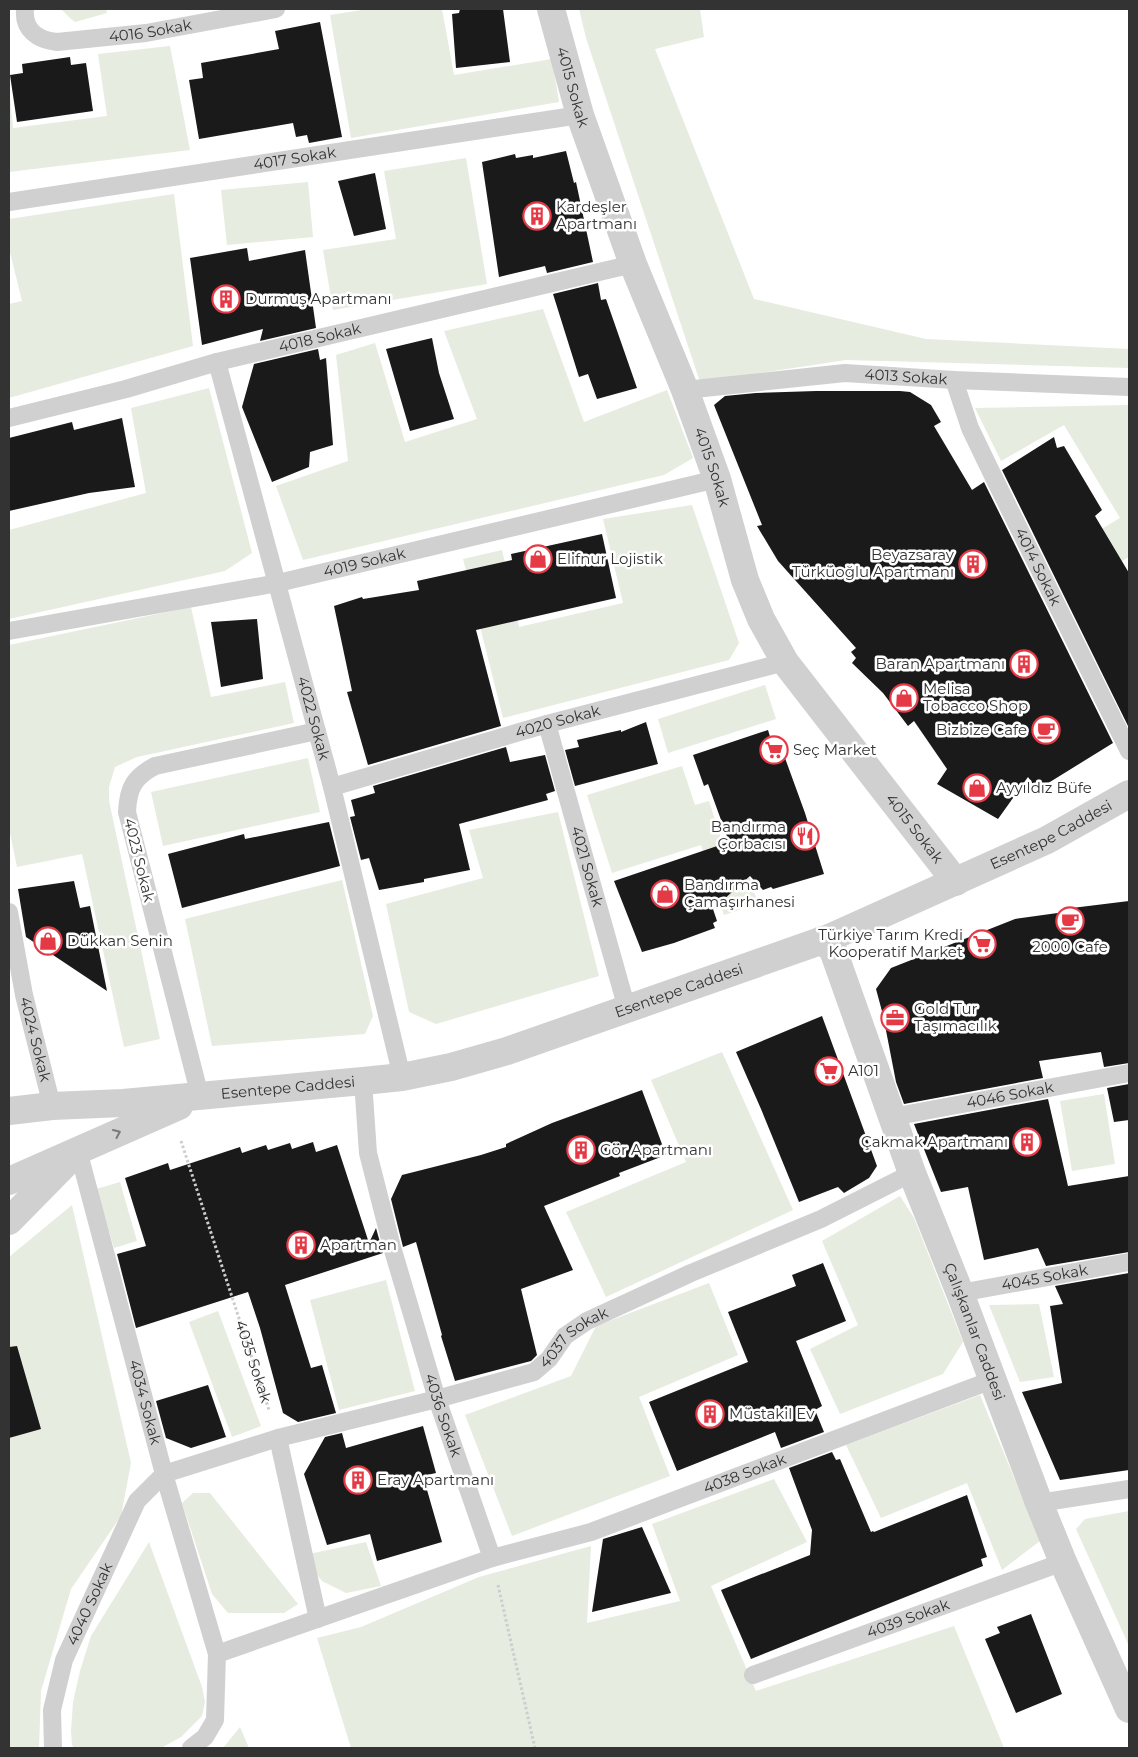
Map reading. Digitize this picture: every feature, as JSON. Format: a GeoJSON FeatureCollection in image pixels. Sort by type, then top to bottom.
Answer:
{"type":"FeatureCollection","features":[{"type":"Feature","properties":{"kind":"street","name":"4015 Sokak"},"geometry":{"type":"LineString","coordinates":[[551,9],[580,115],[633,264],[685,390],[717,479],[745,580],[761,619],[785,662],[956,882]]}},
{"type":"Feature","properties":{"kind":"street","name":"Esentepe Caddesi"},"geometry":{"type":"LineString","coordinates":[[9,1111],[52,1106],[123,1103],[402,1077],[451,1067],[507,1051],[831,941],[1047,840],[1129,794]]}},
{"type":"Feature","properties":{"kind":"street","name":"Çalışkanlar Caddesi"},"geometry":{"type":"LineString","coordinates":[[831,941],[912,1173],[1039,1503],[1063,1562],[1129,1709]]}},
{"type":"Feature","properties":{"kind":"street","name":"Esentepe Caddesi"},"geometry":{"type":"LineString","coordinates":[[9,1181],[200,1096]]}},
{"type":"Feature","properties":{"kind":"street"},"geometry":{"type":"LineString","coordinates":[[9,1221],[78,1150]]}},
{"type":"Feature","properties":{"kind":"lane","name":"4016 Sokak"},"geometry":{"type":"LineString","coordinates":[[25,9],[28,28],[35,36],[46,41],[57,42],[146,33],[276,9]]}},
{"type":"Feature","properties":{"kind":"lane","name":"4017 Sokak"},"geometry":{"type":"LineString","coordinates":[[9,202],[580,115]]}},
{"type":"Feature","properties":{"kind":"lane","name":"4018 Sokak"},"geometry":{"type":"LineString","coordinates":[[9,418],[126,389],[217,362],[633,264]]}},
{"type":"Feature","properties":{"kind":"lane","name":"4022 Sokak"},"geometry":{"type":"LineString","coordinates":[[217,362],[332,787],[402,1077]]}},
{"type":"Feature","properties":{"kind":"lane","name":"4013 Sokak"},"geometry":{"type":"LineString","coordinates":[[685,390],[845,373],[954,380],[1129,386]]}},
{"type":"Feature","properties":{"kind":"lane","name":"4014 Sokak"},"geometry":{"type":"LineString","coordinates":[[954,380],[970,428],[1129,751]]}},
{"type":"Feature","properties":{"kind":"lane","name":"4019 Sokak"},"geometry":{"type":"LineString","coordinates":[[9,631],[278,582],[717,479]]}},
{"type":"Feature","properties":{"kind":"lane","name":"4020 Sokak"},"geometry":{"type":"LineString","coordinates":[[332,787],[547,724],[785,662]]}},
{"type":"Feature","properties":{"kind":"lane","name":"4021 Sokak"},"geometry":{"type":"LineString","coordinates":[[547,724],[627,1009]]}},
{"type":"Feature","properties":{"kind":"lane","name":"4023 Sokak"},"geometry":{"type":"LineString","coordinates":[[200,1096],[127,812],[128,797],[134,783],[142,772],[155,766],[317,731]]}},
{"type":"Feature","properties":{"kind":"lane","name":"4024 Sokak"},"geometry":{"type":"LineString","coordinates":[[9,912],[24,995],[52,1106]]}},
{"type":"Feature","properties":{"kind":"lane","name":"4046 Sokak"},"geometry":{"type":"LineString","coordinates":[[892,1117],[1129,1073]]}},
{"type":"Feature","properties":{"kind":"lane","name":"4036 Sokak"},"geometry":{"type":"LineString","coordinates":[[363,1080],[368,1153],[392,1247],[437,1399],[492,1558]]}},
{"type":"Feature","properties":{"kind":"lane","name":"4034 Sokak"},"geometry":{"type":"LineString","coordinates":[[78,1150],[164,1474],[217,1654]]}},
{"type":"Feature","properties":{"kind":"lane","name":"4037 Sokak"},"geometry":{"type":"LineString","coordinates":[[164,1474],[278,1438],[437,1399],[534,1372],[549,1359],[565,1336],[587,1321],[691,1273],[821,1219],[912,1173]]}},
{"type":"Feature","properties":{"kind":"lane","name":"4045 Sokak"},"geometry":{"type":"LineString","coordinates":[[960,1294],[1129,1262]]}},
{"type":"Feature","properties":{"kind":"lane","name":"4038 Sokak"},"geometry":{"type":"LineString","coordinates":[[217,1654],[492,1558],[591,1532],[992,1380]]}},
{"type":"Feature","properties":{"kind":"lane"},"geometry":{"type":"LineString","coordinates":[[278,1438],[318,1619]]}},
{"type":"Feature","properties":{"kind":"lane","name":"4040 Sokak"},"geometry":{"type":"LineString","coordinates":[[52,1748],[52,1710],[64,1660],[137,1501],[164,1474]]}},
{"type":"Feature","properties":{"kind":"lane"},"geometry":{"type":"LineString","coordinates":[[1039,1503],[1129,1489]]}},
{"type":"Feature","properties":{"kind":"lane","name":"4039 Sokak"},"geometry":{"type":"LineString","coordinates":[[753,1676],[1063,1562]]}},
{"type":"Feature","properties":{"kind":"lane"},"geometry":{"type":"LineString","coordinates":[[191,1748],[205,1737],[215,1720],[217,1654]]}},
{"type":"Feature","properties":{"kind":"path","name":"4035 Sokak"},"geometry":{"type":"LineString","coordinates":[[171,1109],[278,1438]]}},
{"type":"Feature","properties":{"kind":"path"},"geometry":{"type":"LineString","coordinates":[[492,1558],[535,1748]]}},
{"type":"Feature","properties":{"kind":"shaded area"},"geometry":{"type":"Polygon","coordinates":[[[61,9],[106,9],[107,13],[75,22],[61,9]]]}},
{"type":"Feature","properties":{"kind":"shaded area"},"geometry":{"type":"Polygon","coordinates":[[[368,9],[442,9],[454,75],[552,59],[559,102],[351,138],[330,15],[368,9]]]}},
{"type":"Feature","properties":{"kind":"shaded area"},"geometry":{"type":"Polygon","coordinates":[[[579,9],[700,9],[704,37],[655,49],[754,299],[926,339],[1129,349],[1129,368],[846,360],[700,382],[586,38],[579,9]]]}},
{"type":"Feature","properties":{"kind":"shaded area"},"geometry":{"type":"Polygon","coordinates":[[[170,46],[190,150],[9,172],[9,87],[13,128],[107,116],[98,54],[170,46]]]}},
{"type":"Feature","properties":{"kind":"shaded area"},"geometry":{"type":"Polygon","coordinates":[[[466,158],[487,284],[333,310],[323,250],[396,239],[384,171],[466,158]]]}},
{"type":"Feature","properties":{"kind":"shaded area"},"geometry":{"type":"Polygon","coordinates":[[[308,182],[313,237],[227,245],[221,190],[308,182]]]}},
{"type":"Feature","properties":{"kind":"shaded area"},"geometry":{"type":"Polygon","coordinates":[[[174,194],[193,346],[9,398],[9,304],[22,301],[9,248],[9,219],[174,194]]]}},
{"type":"Feature","properties":{"kind":"shaded area"},"geometry":{"type":"Polygon","coordinates":[[[543,309],[584,422],[667,390],[693,458],[664,475],[303,560],[276,486],[348,461],[336,355],[375,343],[405,442],[477,419],[444,331],[543,309]]]}},
{"type":"Feature","properties":{"kind":"shaded area"},"geometry":{"type":"Polygon","coordinates":[[[209,388],[252,553],[225,571],[9,619],[9,530],[146,493],[131,408],[209,388]]]}},
{"type":"Feature","properties":{"kind":"shaded area"},"geometry":{"type":"Polygon","coordinates":[[[1129,405],[1129,557],[1065,594],[1053,558],[1120,518],[1064,425],[1001,461],[975,408],[1129,405]]]}},
{"type":"Feature","properties":{"kind":"shaded area"},"geometry":{"type":"Polygon","coordinates":[[[692,505],[739,643],[729,660],[503,718],[463,559],[502,550],[519,627],[623,603],[603,519],[692,505]]]}},
{"type":"Feature","properties":{"kind":"shaded area"},"geometry":{"type":"Polygon","coordinates":[[[191,607],[211,697],[285,682],[294,723],[137,757],[115,767],[109,787],[109,801],[160,1039],[124,1047],[82,854],[17,867],[9,828],[9,645],[191,607]]]}},
{"type":"Feature","properties":{"kind":"shaded area"},"geometry":{"type":"Polygon","coordinates":[[[765,685],[776,719],[668,753],[658,719],[765,685]]]}},
{"type":"Feature","properties":{"kind":"shaded area"},"geometry":{"type":"Polygon","coordinates":[[[308,758],[320,812],[163,846],[151,792],[308,758]]]}},
{"type":"Feature","properties":{"kind":"shaded area"},"geometry":{"type":"Polygon","coordinates":[[[682,766],[695,805],[709,801],[722,842],[737,837],[758,904],[724,915],[701,845],[612,873],[587,795],[682,766]]]}},
{"type":"Feature","properties":{"kind":"shaded area"},"geometry":{"type":"Polygon","coordinates":[[[558,812],[599,976],[436,1024],[409,1012],[386,904],[483,878],[469,830],[558,812]]]}},
{"type":"Feature","properties":{"kind":"shaded area"},"geometry":{"type":"Polygon","coordinates":[[[342,880],[373,1016],[365,1034],[212,1046],[185,919],[342,880]]]}},
{"type":"Feature","properties":{"kind":"shaded area"},"geometry":{"type":"Polygon","coordinates":[[[722,1052],[793,1210],[606,1297],[566,1212],[686,1162],[651,1080],[722,1052]]]}},
{"type":"Feature","properties":{"kind":"shaded area"},"geometry":{"type":"Polygon","coordinates":[[[1104,1094],[1115,1164],[1072,1171],[1060,1101],[1104,1094]]]}},
{"type":"Feature","properties":{"kind":"shaded area"},"geometry":{"type":"Polygon","coordinates":[[[120,1182],[137,1241],[114,1248],[96,1189],[120,1182]]]}},
{"type":"Feature","properties":{"kind":"shaded area"},"geometry":{"type":"Polygon","coordinates":[[[900,1196],[914,1218],[963,1342],[943,1374],[840,1414],[810,1349],[858,1325],[822,1241],[900,1196]]]}},
{"type":"Feature","properties":{"kind":"shaded area"},"geometry":{"type":"Polygon","coordinates":[[[72,1205],[131,1463],[121,1516],[71,1589],[41,1691],[39,1748],[9,1748],[9,1257],[72,1205]]]}},
{"type":"Feature","properties":{"kind":"shaded area"},"geometry":{"type":"Polygon","coordinates":[[[386,1280],[415,1391],[339,1410],[310,1300],[386,1280]]]}},
{"type":"Feature","properties":{"kind":"shaded area"},"geometry":{"type":"Polygon","coordinates":[[[709,1283],[738,1355],[639,1397],[670,1476],[512,1536],[465,1415],[571,1376],[596,1326],[709,1283]]]}},
{"type":"Feature","properties":{"kind":"shaded area"},"geometry":{"type":"Polygon","coordinates":[[[1039,1304],[1054,1377],[1020,1382],[989,1305],[1039,1304]]]}},
{"type":"Feature","properties":{"kind":"shaded area"},"geometry":{"type":"Polygon","coordinates":[[[218,1311],[261,1426],[232,1437],[189,1322],[218,1311]]]}},
{"type":"Feature","properties":{"kind":"shaded area"},"geometry":{"type":"Polygon","coordinates":[[[980,1395],[1040,1541],[1002,1570],[967,1483],[881,1518],[846,1445],[980,1395]]]}},
{"type":"Feature","properties":{"kind":"shaded area"},"geometry":{"type":"Polygon","coordinates":[[[774,1479],[807,1542],[711,1586],[756,1691],[954,1626],[1004,1748],[351,1748],[317,1638],[361,1627],[479,1577],[591,1546],[587,1623],[680,1601],[652,1524],[774,1479]]]}},
{"type":"Feature","properties":{"kind":"shaded area"},"geometry":{"type":"Polygon","coordinates":[[[193,1493],[210,1493],[298,1604],[284,1613],[228,1613],[212,1594],[182,1503],[193,1493]]]}},
{"type":"Feature","properties":{"kind":"shaded area"},"geometry":{"type":"Polygon","coordinates":[[[1129,1511],[1129,1646],[1076,1529],[1085,1519],[1129,1511]]]}},
{"type":"Feature","properties":{"kind":"shaded area"},"geometry":{"type":"Polygon","coordinates":[[[149,1542],[202,1687],[205,1702],[202,1716],[181,1737],[161,1748],[74,1748],[71,1731],[73,1702],[91,1636],[149,1542]]]}},
{"type":"Feature","properties":{"kind":"shaded area"},"geometry":{"type":"Polygon","coordinates":[[[366,1542],[381,1586],[346,1593],[322,1581],[311,1567],[309,1554],[366,1542]]]}},
{"type":"Feature","properties":{"kind":"shaded area"},"geometry":{"type":"Polygon","coordinates":[[[240,1727],[249,1748],[223,1748],[240,1727]]]}},
{"type":"Feature","properties":{"kind":"building"},"geometry":{"type":"Polygon","coordinates":[[[460,9],[503,9],[510,62],[456,68],[452,14],[459,13],[460,9]]]}},
{"type":"Feature","properties":{"kind":"building"},"geometry":{"type":"Polygon","coordinates":[[[320,22],[342,137],[309,143],[307,135],[296,137],[293,123],[199,139],[189,80],[203,78],[201,63],[279,49],[275,31],[320,22]]]}},
{"type":"Feature","properties":{"kind":"building"},"geometry":{"type":"Polygon","coordinates":[[[70,57],[71,65],[86,63],[93,111],[17,122],[10,75],[23,73],[22,64],[70,57]]]}},
{"type":"Feature","properties":{"kind":"building","name":"Kardeşler Apartmanı"},"geometry":{"type":"Polygon","coordinates":[[[566,151],[574,183],[576,182],[593,262],[547,273],[545,266],[499,277],[482,162],[515,154],[516,158],[533,155],[533,158],[566,151]]]}},
{"type":"Feature","properties":{"kind":"building"},"geometry":{"type":"Polygon","coordinates":[[[375,173],[386,229],[354,236],[338,181],[375,173]]]}},
{"type":"Feature","properties":{"kind":"building"},"geometry":{"type":"Polygon","coordinates":[[[247,248],[249,261],[305,250],[316,328],[260,341],[263,329],[202,345],[190,258],[247,248]]]}},
{"type":"Feature","properties":{"kind":"building"},"geometry":{"type":"Polygon","coordinates":[[[598,283],[601,300],[606,299],[637,388],[597,399],[588,374],[579,377],[553,294],[598,283]]]}},
{"type":"Feature","properties":{"kind":"building"},"geometry":{"type":"Polygon","coordinates":[[[432,338],[439,373],[454,419],[410,431],[386,349],[432,338]]]}},
{"type":"Feature","properties":{"kind":"building"},"geometry":{"type":"Polygon","coordinates":[[[318,349],[320,360],[326,358],[333,445],[310,452],[309,467],[272,482],[242,407],[254,364],[318,349]]]}},
{"type":"Feature","properties":{"kind":"building"},"geometry":{"type":"Polygon","coordinates":[[[816,391],[910,392],[931,405],[941,422],[934,426],[972,490],[984,482],[1113,743],[1037,790],[1028,777],[998,819],[937,784],[947,769],[914,721],[908,726],[883,693],[852,663],[856,658],[851,652],[856,648],[778,561],[757,526],[762,525],[714,405],[725,396],[816,391]]]}},
{"type":"Feature","properties":{"kind":"building"},"geometry":{"type":"Polygon","coordinates":[[[122,418],[135,487],[89,493],[9,511],[9,438],[72,422],[74,430],[122,418]]]}},
{"type":"Feature","properties":{"kind":"building"},"geometry":{"type":"Polygon","coordinates":[[[1054,437],[1057,448],[1064,446],[1102,510],[1095,516],[1129,573],[1129,728],[1002,470],[1054,437]]]}},
{"type":"Feature","properties":{"kind":"building"},"geometry":{"type":"Polygon","coordinates":[[[602,534],[616,598],[476,630],[501,726],[368,765],[347,692],[352,691],[334,606],[362,597],[363,599],[419,590],[417,581],[512,560],[511,554],[602,534]]]}},
{"type":"Feature","properties":{"kind":"building"},"geometry":{"type":"Polygon","coordinates":[[[257,619],[263,679],[221,687],[211,622],[257,619]]]}},
{"type":"Feature","properties":{"kind":"building"},"geometry":{"type":"Polygon","coordinates":[[[646,722],[658,764],[575,786],[565,750],[579,747],[577,740],[621,730],[621,732],[646,722]]]}},
{"type":"Feature","properties":{"kind":"building"},"geometry":{"type":"Polygon","coordinates":[[[768,730],[771,740],[776,739],[785,758],[824,874],[773,889],[771,887],[763,890],[750,876],[713,909],[717,921],[713,923],[715,928],[642,952],[614,881],[729,842],[708,784],[704,786],[693,755],[768,730]]]}},
{"type":"Feature","properties":{"kind":"building"},"geometry":{"type":"Polygon","coordinates":[[[506,747],[510,762],[545,755],[555,791],[546,794],[548,800],[459,824],[470,870],[424,879],[424,882],[379,890],[369,858],[361,860],[350,817],[355,816],[351,800],[375,793],[373,786],[506,747]]]}},
{"type":"Feature","properties":{"kind":"building"},"geometry":{"type":"Polygon","coordinates":[[[329,822],[340,866],[182,908],[168,854],[244,834],[245,839],[329,822]]]}},
{"type":"Feature","properties":{"kind":"building"},"geometry":{"type":"Polygon","coordinates":[[[74,881],[80,908],[90,906],[107,991],[26,937],[18,889],[74,881]]]}},
{"type":"Feature","properties":{"kind":"building"},"geometry":{"type":"Polygon","coordinates":[[[1129,901],[1129,1063],[1104,1067],[1101,1052],[1039,1061],[1043,1078],[904,1104],[896,1082],[876,989],[891,968],[1015,919],[1072,911],[1072,908],[1129,901]]]}},
{"type":"Feature","properties":{"kind":"building"},"geometry":{"type":"Polygon","coordinates":[[[822,1016],[877,1166],[869,1178],[844,1193],[838,1187],[799,1202],[736,1052],[822,1016]]]}},
{"type":"Feature","properties":{"kind":"building"},"geometry":{"type":"Polygon","coordinates":[[[1129,1084],[1129,1120],[1114,1122],[1107,1088],[1129,1084]]]}},
{"type":"Feature","properties":{"kind":"building"},"geometry":{"type":"Polygon","coordinates":[[[642,1090],[666,1155],[619,1173],[620,1176],[544,1206],[573,1270],[521,1289],[537,1355],[531,1361],[455,1381],[416,1242],[403,1247],[391,1199],[402,1175],[506,1147],[506,1144],[552,1123],[642,1090]]]}},
{"type":"Feature","properties":{"kind":"building"},"geometry":{"type":"Polygon","coordinates":[[[1048,1099],[1068,1186],[1129,1176],[1129,1252],[1046,1266],[1038,1248],[984,1260],[968,1187],[941,1192],[914,1124],[1048,1099]]]}},
{"type":"Feature","properties":{"kind":"building"},"geometry":{"type":"Polygon","coordinates":[[[313,1142],[316,1152],[337,1145],[369,1243],[376,1228],[383,1253],[285,1285],[311,1368],[322,1365],[336,1413],[298,1422],[283,1413],[260,1328],[248,1292],[136,1328],[117,1254],[146,1246],[125,1178],[168,1163],[170,1170],[240,1147],[242,1153],[266,1145],[268,1150],[290,1143],[292,1149],[313,1142]]]}},
{"type":"Feature","properties":{"kind":"building"},"geometry":{"type":"Polygon","coordinates":[[[823,1263],[846,1321],[796,1341],[822,1406],[815,1410],[824,1432],[781,1448],[775,1432],[677,1471],[649,1402],[748,1362],[728,1312],[796,1286],[792,1275],[823,1263]]]}},
{"type":"Feature","properties":{"kind":"building"},"geometry":{"type":"Polygon","coordinates":[[[1129,1273],[1129,1470],[1060,1480],[1022,1392],[1062,1383],[1050,1306],[1063,1304],[1055,1286],[1129,1273]]]}},
{"type":"Feature","properties":{"kind":"building"},"geometry":{"type":"Polygon","coordinates":[[[17,1346],[41,1429],[9,1438],[9,1347],[17,1346]]]}},
{"type":"Feature","properties":{"kind":"building"},"geometry":{"type":"Polygon","coordinates":[[[208,1385],[226,1437],[191,1448],[166,1438],[156,1401],[208,1385]]]}},
{"type":"Feature","properties":{"kind":"building"},"geometry":{"type":"Polygon","coordinates":[[[423,1426],[436,1473],[423,1476],[442,1542],[377,1561],[370,1534],[327,1545],[304,1474],[325,1437],[342,1433],[346,1448],[423,1426]]]}},
{"type":"Feature","properties":{"kind":"building"},"geometry":{"type":"Polygon","coordinates":[[[832,1452],[836,1460],[840,1459],[871,1532],[967,1495],[987,1557],[981,1559],[983,1566],[751,1659],[721,1590],[810,1555],[812,1530],[789,1468],[832,1452]]]}},
{"type":"Feature","properties":{"kind":"building"},"geometry":{"type":"Polygon","coordinates":[[[642,1527],[671,1593],[592,1612],[603,1539],[642,1527]]]}},
{"type":"Feature","properties":{"kind":"building"},"geometry":{"type":"Polygon","coordinates":[[[1031,1614],[1062,1694],[1016,1713],[985,1639],[1000,1633],[997,1627],[1031,1614]]]}},
{"type":"Feature","properties":{"kind":"place","name":"Kardeşler Apartmanı"},"geometry":{"type":"Point","coordinates":[537,216]}},
{"type":"Feature","properties":{"kind":"place","name":"Durmuş Apartmanı"},"geometry":{"type":"Point","coordinates":[226,299]}},
{"type":"Feature","properties":{"kind":"place","name":"Elifnur Lojistik"},"geometry":{"type":"Point","coordinates":[538,559]}},
{"type":"Feature","properties":{"kind":"place","name":"Beyazsaray Türküoğlu Apartmanı"},"geometry":{"type":"Point","coordinates":[973,564]}},
{"type":"Feature","properties":{"kind":"place","name":"Baran Apartmanı"},"geometry":{"type":"Point","coordinates":[1024,664]}},
{"type":"Feature","properties":{"kind":"place","name":"Melisa Tobacco Shop"},"geometry":{"type":"Point","coordinates":[904,698]}},
{"type":"Feature","properties":{"kind":"place","name":"Bizbize Cafe"},"geometry":{"type":"Point","coordinates":[1046,730]}},
{"type":"Feature","properties":{"kind":"place","name":"Seç Market"},"geometry":{"type":"Point","coordinates":[774,750]}},
{"type":"Feature","properties":{"kind":"place","name":"Ayyıldız Büfe"},"geometry":{"type":"Point","coordinates":[977,788]}},
{"type":"Feature","properties":{"kind":"place","name":"Bandırma Çorbacısı"},"geometry":{"type":"Point","coordinates":[805,836]}},
{"type":"Feature","properties":{"kind":"place","name":"Bandırma Çamaşırhanesi"},"geometry":{"type":"Point","coordinates":[665,894]}},
{"type":"Feature","properties":{"kind":"place","name":"2000 Cafe"},"geometry":{"type":"Point","coordinates":[1070,921]}},
{"type":"Feature","properties":{"kind":"place","name":"Dükkan Senin"},"geometry":{"type":"Point","coordinates":[48,941]}},
{"type":"Feature","properties":{"kind":"place","name":"Türkiye Tarım Kredi Kooperatif Market"},"geometry":{"type":"Point","coordinates":[982,944]}},
{"type":"Feature","properties":{"kind":"place","name":"Gold Tur Taşımacılık"},"geometry":{"type":"Point","coordinates":[895,1018]}},
{"type":"Feature","properties":{"kind":"place","name":"A101"},"geometry":{"type":"Point","coordinates":[829,1071]}},
{"type":"Feature","properties":{"kind":"place","name":"Çakmak Apartmanı"},"geometry":{"type":"Point","coordinates":[1027,1142]}},
{"type":"Feature","properties":{"kind":"place","name":"Gör Apartmanı"},"geometry":{"type":"Point","coordinates":[581,1150]}},
{"type":"Feature","properties":{"kind":"place","name":"Apartman"},"geometry":{"type":"Point","coordinates":[301,1245]}},
{"type":"Feature","properties":{"kind":"place","name":"Müstakil Ev"},"geometry":{"type":"Point","coordinates":[710,1414]}},
{"type":"Feature","properties":{"kind":"place","name":"Eray Apartmanı"},"geometry":{"type":"Point","coordinates":[358,1480]}}]}
